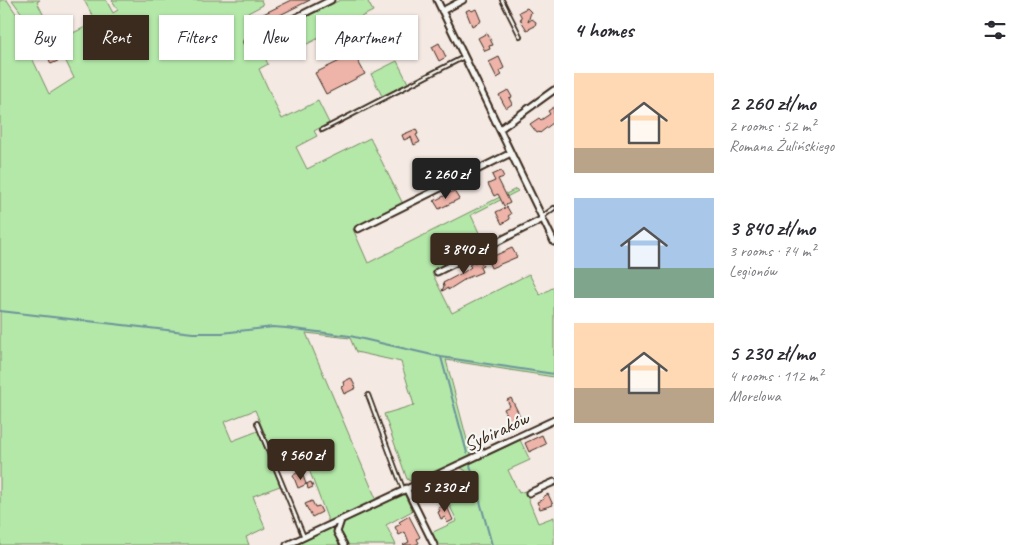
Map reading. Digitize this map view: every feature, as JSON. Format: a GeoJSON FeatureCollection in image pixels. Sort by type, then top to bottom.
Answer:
{"type":"FeatureCollection","features":[{"type":"Feature","properties":{"kind":"street"},"geometry":{"type":"LineString","coordinates":[[300,15],[330,0]]}},
{"type":"Feature","properties":{"kind":"street"},"geometry":{"type":"LineString","coordinates":[[437,0],[554,242]]}},
{"type":"Feature","properties":{"kind":"street"},"geometry":{"type":"LineString","coordinates":[[442,11],[463,0]]}},
{"type":"Feature","properties":{"kind":"street"},"geometry":{"type":"LineString","coordinates":[[500,129],[552,93]]}},
{"type":"Feature","properties":{"kind":"street"},"geometry":{"type":"LineString","coordinates":[[358,229],[511,153]]}},
{"type":"Feature","properties":{"kind":"street"},"geometry":{"type":"LineString","coordinates":[[438,272],[542,218]]}},
{"type":"Feature","properties":{"kind":"street","name":"Sybiraków"},"geometry":{"type":"LineString","coordinates":[[287,545],[554,420]]}},
{"type":"Feature","properties":{"kind":"street"},"geometry":{"type":"LineString","coordinates":[[529,493],[554,482]]}},
{"type":"Feature","properties":{"kind":"street"},"geometry":{"type":"LineString","coordinates":[[405,489],[434,545]]}},
{"type":"Feature","properties":{"kind":"street"},"geometry":{"type":"LineString","coordinates":[[341,520],[338,532],[344,545]]}},
{"type":"Feature","properties":{"kind":"lane"},"geometry":{"type":"LineString","coordinates":[[502,0],[520,36]]}},
{"type":"Feature","properties":{"kind":"lane"},"geometry":{"type":"LineString","coordinates":[[322,130],[465,57]]}},
{"type":"Feature","properties":{"kind":"lane"},"geometry":{"type":"LineString","coordinates":[[542,218],[554,208]]}},
{"type":"Feature","properties":{"kind":"lane"},"geometry":{"type":"LineString","coordinates":[[368,395],[405,489]]}},
{"type":"Feature","properties":{"kind":"lane"},"geometry":{"type":"LineString","coordinates":[[257,423],[304,537]]}},
{"type":"Feature","properties":{"kind":"green space"},"geometry":{"type":"Polygon","coordinates":[[[0,0],[7,0],[17,15],[15,15],[15,60],[33,60],[49,94],[74,78],[65,60],[73,60],[73,33],[83,28],[83,60],[149,60],[149,15],[92,15],[84,0],[106,0],[113,13],[118,10],[112,0],[261,0],[263,5],[244,15],[244,60],[266,60],[268,64],[259,69],[282,119],[318,101],[329,123],[314,131],[317,136],[296,147],[307,169],[370,138],[403,204],[353,229],[368,263],[516,189],[518,191],[471,215],[485,246],[432,273],[452,313],[529,274],[540,295],[554,287],[554,377],[446,360],[471,455],[462,461],[412,482],[407,479],[384,414],[414,405],[401,362],[356,352],[350,338],[306,333],[377,501],[329,523],[304,456],[278,466],[255,410],[224,422],[232,441],[258,431],[280,486],[253,496],[265,528],[246,537],[249,545],[0,545],[0,0]]]}},
{"type":"Feature","properties":{"kind":"green space"},"geometry":{"type":"Polygon","coordinates":[[[12,0],[40,0],[37,2],[44,15],[23,15],[12,0]]]}},
{"type":"Feature","properties":{"kind":"green space"},"geometry":{"type":"Polygon","coordinates":[[[340,0],[370,0],[368,2],[373,11],[365,15],[316,15],[316,40],[306,44],[306,17],[340,0]]]}},
{"type":"Feature","properties":{"kind":"green space"},"geometry":{"type":"Polygon","coordinates":[[[397,61],[408,83],[382,96],[371,74],[397,61]]]}},
{"type":"Feature","properties":{"kind":"green space"},"geometry":{"type":"Polygon","coordinates":[[[520,440],[530,460],[508,470],[519,493],[525,491],[538,523],[554,517],[554,545],[437,545],[431,533],[457,521],[447,500],[472,488],[466,471],[461,468],[520,440]]]}},
{"type":"Feature","properties":{"kind":"green space"},"geometry":{"type":"Polygon","coordinates":[[[404,493],[412,511],[386,525],[396,545],[347,545],[341,533],[343,520],[404,493]]]}},
{"type":"Feature","properties":{"kind":"green space"},"geometry":{"type":"Polygon","coordinates":[[[338,524],[335,533],[341,545],[297,545],[338,524]]]}},
{"type":"Feature","properties":{"kind":"building"},"geometry":{"type":"Polygon","coordinates":[[[292,0],[310,0],[280,15],[261,15],[292,0]]]}},
{"type":"Feature","properties":{"kind":"building"},"geometry":{"type":"Polygon","coordinates":[[[527,8],[531,12],[528,22],[532,19],[536,22],[535,26],[527,30],[520,19],[522,18],[519,12],[527,8]]]}},
{"type":"Feature","properties":{"kind":"building"},"geometry":{"type":"Polygon","coordinates":[[[470,9],[472,11],[476,9],[481,21],[472,26],[466,11],[470,9]]]}},
{"type":"Feature","properties":{"kind":"building"},"geometry":{"type":"Polygon","coordinates":[[[487,33],[493,45],[489,46],[490,49],[485,51],[478,38],[487,33]]]}},
{"type":"Feature","properties":{"kind":"building"},"geometry":{"type":"Polygon","coordinates":[[[439,43],[446,57],[439,61],[432,47],[439,43]]]}},
{"type":"Feature","properties":{"kind":"building"},"geometry":{"type":"Polygon","coordinates":[[[499,57],[504,68],[499,71],[502,75],[497,78],[489,62],[499,57]]]}},
{"type":"Feature","properties":{"kind":"building"},"geometry":{"type":"Polygon","coordinates":[[[49,60],[60,60],[51,64],[49,60]]]}},
{"type":"Feature","properties":{"kind":"building"},"geometry":{"type":"Polygon","coordinates":[[[342,60],[357,60],[365,74],[326,94],[315,73],[342,60]]]}},
{"type":"Feature","properties":{"kind":"building"},"geometry":{"type":"Polygon","coordinates":[[[508,90],[512,97],[509,98],[512,104],[506,108],[499,95],[508,90]]]}},
{"type":"Feature","properties":{"kind":"building"},"geometry":{"type":"Polygon","coordinates":[[[554,107],[554,122],[540,133],[537,133],[530,124],[550,114],[548,111],[554,107]]]}},
{"type":"Feature","properties":{"kind":"building"},"geometry":{"type":"Polygon","coordinates":[[[416,129],[418,134],[416,135],[420,142],[414,145],[411,137],[404,140],[402,135],[416,129]]]}},
{"type":"Feature","properties":{"kind":"building"},"geometry":{"type":"Polygon","coordinates":[[[501,171],[504,177],[498,179],[510,203],[504,206],[498,194],[494,196],[488,184],[495,181],[492,175],[501,171]]]}},
{"type":"Feature","properties":{"kind":"building"},"geometry":{"type":"Polygon","coordinates":[[[454,191],[459,199],[439,209],[434,201],[454,191]]]}},
{"type":"Feature","properties":{"kind":"building"},"geometry":{"type":"Polygon","coordinates":[[[507,207],[511,214],[508,216],[510,219],[502,224],[496,212],[507,207]]]}},
{"type":"Feature","properties":{"kind":"building"},"geometry":{"type":"Polygon","coordinates":[[[512,248],[517,257],[491,268],[487,259],[512,248]]]}},
{"type":"Feature","properties":{"kind":"building"},"geometry":{"type":"Polygon","coordinates":[[[480,260],[483,266],[480,267],[482,272],[467,278],[448,290],[448,288],[442,291],[443,283],[464,272],[471,267],[469,265],[480,260]]]}},
{"type":"Feature","properties":{"kind":"building"},"geometry":{"type":"Polygon","coordinates":[[[351,378],[356,388],[344,394],[341,387],[344,386],[343,382],[351,378]]]}},
{"type":"Feature","properties":{"kind":"building"},"geometry":{"type":"Polygon","coordinates":[[[511,398],[520,416],[510,421],[504,409],[510,406],[507,400],[511,398]]]}},
{"type":"Feature","properties":{"kind":"building"},"geometry":{"type":"Polygon","coordinates":[[[542,435],[546,444],[529,452],[525,443],[542,435]]]}},
{"type":"Feature","properties":{"kind":"building"},"geometry":{"type":"Polygon","coordinates":[[[299,472],[302,473],[306,484],[311,482],[313,487],[308,489],[307,484],[298,488],[293,475],[299,472]]]}},
{"type":"Feature","properties":{"kind":"building"},"geometry":{"type":"Polygon","coordinates":[[[461,475],[465,483],[430,500],[426,491],[461,475]]]}},
{"type":"Feature","properties":{"kind":"building"},"geometry":{"type":"Polygon","coordinates":[[[548,494],[553,505],[540,509],[537,502],[544,499],[543,497],[548,494]]]}},
{"type":"Feature","properties":{"kind":"building"},"geometry":{"type":"Polygon","coordinates":[[[312,501],[315,507],[319,506],[322,512],[312,517],[305,504],[312,501]]]}},
{"type":"Feature","properties":{"kind":"building"},"geometry":{"type":"Polygon","coordinates":[[[446,504],[453,520],[447,523],[445,517],[441,519],[438,512],[440,511],[438,508],[446,504]]]}},
{"type":"Feature","properties":{"kind":"building"},"geometry":{"type":"Polygon","coordinates":[[[409,516],[420,537],[417,539],[419,543],[403,545],[409,542],[405,532],[399,535],[395,527],[409,516]]]}},
{"type":"Feature","properties":{"kind":"waterway"},"geometry":{"type":"LineString","coordinates":[[0,311],[193,333],[222,333],[273,327],[286,328],[350,336],[441,357],[554,374]]}},
{"type":"Feature","properties":{"kind":"waterway"},"geometry":{"type":"LineString","coordinates":[[441,357],[467,453]]}},
{"type":"Feature","properties":{"kind":"waterway"},"geometry":{"type":"LineString","coordinates":[[470,465],[492,545]]}}]}
